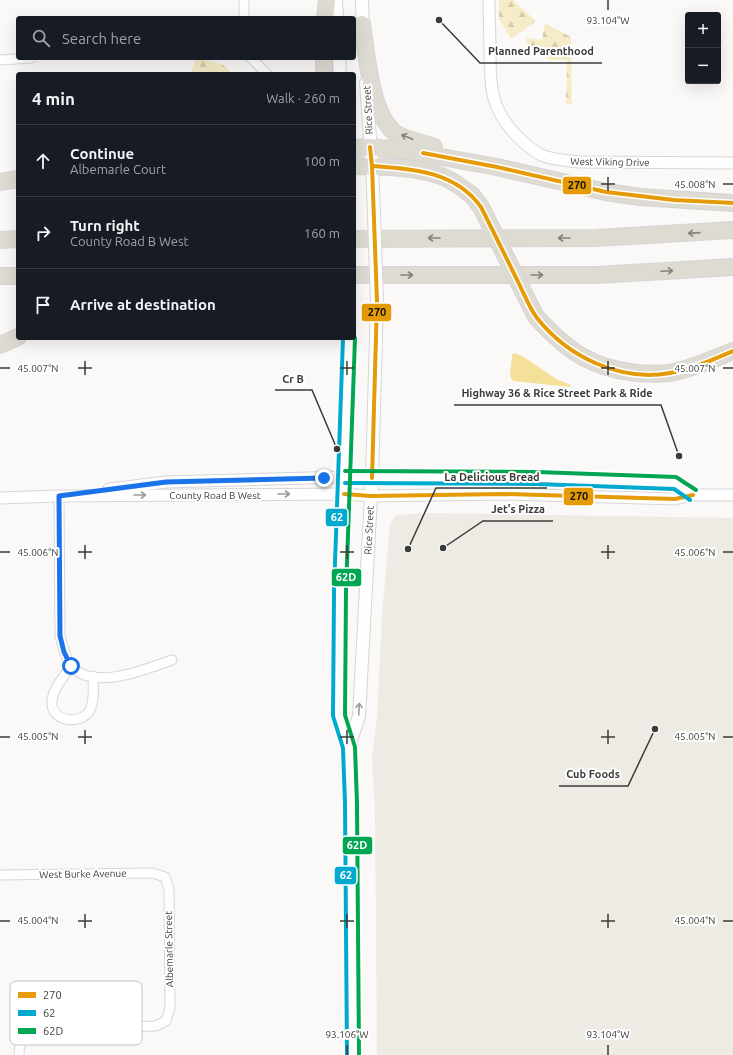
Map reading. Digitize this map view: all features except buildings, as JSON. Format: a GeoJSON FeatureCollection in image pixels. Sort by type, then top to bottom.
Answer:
{"type":"FeatureCollection","features":[{"type":"Feature","properties":{"kind":"highway"},"geometry":{"type":"LineString","coordinates":[[325,16],[327,0]]}},
{"type":"Feature","properties":{"kind":"highway"},"geometry":{"type":"LineString","coordinates":[[362,24],[371,80],[380,113],[387,124],[395,132],[409,139],[497,167]]}},
{"type":"Feature","properties":{"kind":"highway"},"geometry":{"type":"LineString","coordinates":[[324,60],[324,72]]}},
{"type":"Feature","properties":{"kind":"highway"},"geometry":{"type":"LineString","coordinates":[[362,148],[408,151],[497,167],[613,193],[667,200],[733,203]]}},
{"type":"Feature","properties":{"kind":"highway"},"geometry":{"type":"LineString","coordinates":[[356,166],[372,166],[428,172],[446,178],[472,195],[481,207],[536,317],[555,337],[573,351],[593,363],[618,371],[646,374],[670,373],[695,366],[733,351]]}},
{"type":"Feature","properties":{"kind":"highway"},"geometry":{"type":"LineString","coordinates":[[0,182],[16,179]]}},
{"type":"Feature","properties":{"kind":"highway"},"geometry":{"type":"LineString","coordinates":[[356,238],[596,238],[733,230]]}},
{"type":"Feature","properties":{"kind":"highway"},"geometry":{"type":"LineString","coordinates":[[0,240],[16,240]]}},
{"type":"Feature","properties":{"kind":"highway"},"geometry":{"type":"LineString","coordinates":[[356,275],[597,275],[733,267]]}},
{"type":"Feature","properties":{"kind":"highway"},"geometry":{"type":"LineString","coordinates":[[0,276],[16,276]]}},
{"type":"Feature","properties":{"kind":"highway"},"geometry":{"type":"LineString","coordinates":[[0,345],[16,337]]}},
{"type":"Feature","properties":{"kind":"main road"},"geometry":{"type":"LineString","coordinates":[[336,0],[337,16]]}},
{"type":"Feature","properties":{"kind":"main road","name":"Rice Street"},"geometry":{"type":"LineString","coordinates":[[349,747],[359,716],[372,478],[377,301],[372,166],[362,148],[362,0]]}},
{"type":"Feature","properties":{"kind":"main road"},"geometry":{"type":"LineString","coordinates":[[339,60],[340,72]]}},
{"type":"Feature","properties":{"kind":"main road","name":"Rice Street"},"geometry":{"type":"LineString","coordinates":[[349,340],[340,591],[339,716],[349,747],[351,803],[353,1055]]}},
{"type":"Feature","properties":{"kind":"street"},"geometry":{"type":"LineString","coordinates":[[244,0],[244,16]]}},
{"type":"Feature","properties":{"kind":"street","name":"West Viking Drive"},"geometry":{"type":"LineString","coordinates":[[489,0],[490,79],[492,96],[499,112],[509,128],[541,155],[560,160],[580,162],[733,163]]}},
{"type":"Feature","properties":{"kind":"street"},"geometry":{"type":"LineString","coordinates":[[0,60],[16,59]]}},
{"type":"Feature","properties":{"kind":"street"},"geometry":{"type":"LineString","coordinates":[[253,60],[265,72]]}},
{"type":"Feature","properties":{"kind":"street","name":"County Road B West"},"geometry":{"type":"LineString","coordinates":[[59,496],[166,482],[345,477],[537,478],[676,483],[694,495]]}},
{"type":"Feature","properties":{"kind":"street","name":"County Road B West"},"geometry":{"type":"LineString","coordinates":[[0,498],[59,496],[344,494],[371,496],[504,494],[675,500],[694,495],[733,496]]}},
{"type":"Feature","properties":{"kind":"street"},"geometry":{"type":"LineString","coordinates":[[59,496],[60,636],[64,652],[71,666],[86,675],[118,677],[130,675],[172,660]]}},
{"type":"Feature","properties":{"kind":"street"},"geometry":{"type":"LineString","coordinates":[[71,666],[54,692],[52,703],[54,711],[60,717],[69,720],[77,720],[90,711],[93,701],[93,676]]}},
{"type":"Feature","properties":{"kind":"street","name":"West Burke Avenue"},"geometry":{"type":"LineString","coordinates":[[0,875],[152,872],[165,877]]}},
{"type":"Feature","properties":{"kind":"street","name":"Albemarle Street"},"geometry":{"type":"LineString","coordinates":[[142,1026],[156,1026],[166,1021],[170,1008],[169,890],[165,877]]}},
{"type":"Feature","properties":{"kind":"street","name":"Albemarle Street"},"geometry":{"type":"LineString","coordinates":[[20,1055],[21,1045]]}},
{"type":"Feature","properties":{"kind":"shaded area"},"geometry":{"type":"Polygon","coordinates":[[[514,353],[524,357],[556,379],[571,385],[570,387],[513,381],[510,376],[512,355],[514,353]]]}},
{"type":"Feature","properties":{"kind":"shaded area"},"geometry":{"type":"Polygon","coordinates":[[[430,513],[733,518],[733,1055],[377,1055],[375,815],[372,758],[377,717],[382,615],[390,524],[396,515],[430,513]]]}},
{"type":"Feature","properties":{"kind":"green space"},"geometry":{"type":"Polygon","coordinates":[[[499,0],[513,0],[536,21],[511,39],[499,19],[499,0]]]}},
{"type":"Feature","properties":{"kind":"green space"},"geometry":{"type":"Polygon","coordinates":[[[545,23],[571,37],[572,104],[566,104],[567,60],[548,60],[543,51],[527,49],[526,38],[542,40],[545,23]]]}},
{"type":"Feature","properties":{"kind":"green space"},"geometry":{"type":"Polygon","coordinates":[[[195,60],[205,60],[222,64],[231,72],[192,72],[195,60]]]}},
{"type":"Feature","properties":{"kind":"transit line","name":"270"},"geometry":{"type":"LineString","coordinates":[[370,147],[377,301],[372,478]]}},
{"type":"Feature","properties":{"kind":"transit line","name":"270"},"geometry":{"type":"LineString","coordinates":[[423,153],[497,167],[606,192],[674,200],[733,203]]}},
{"type":"Feature","properties":{"kind":"transit line","name":"270"},"geometry":{"type":"LineString","coordinates":[[372,166],[432,174],[446,179],[471,195],[481,207],[534,314],[550,332],[564,344],[596,364],[632,374],[651,375],[670,373],[686,369],[733,351]]}},
{"type":"Feature","properties":{"kind":"transit line","name":"62"},"geometry":{"type":"LineString","coordinates":[[343,340],[334,591],[333,716],[343,748],[345,803],[347,1055]]}},
{"type":"Feature","properties":{"kind":"transit line","name":"62D"},"geometry":{"type":"LineString","coordinates":[[355,340],[346,591],[345,715],[355,747],[357,803],[359,1055]]}},
{"type":"Feature","properties":{"kind":"transit line","name":"62D"},"geometry":{"type":"LineString","coordinates":[[345,471],[537,472],[676,477],[696,490]]}},
{"type":"Feature","properties":{"kind":"transit line","name":"62"},"geometry":{"type":"LineString","coordinates":[[345,483],[537,484],[674,489],[690,500]]}},
{"type":"Feature","properties":{"kind":"transit line","name":"270"},"geometry":{"type":"LineString","coordinates":[[344,494],[371,496],[504,494],[675,499],[693,495]]}},
{"type":"Feature","properties":{"kind":"place","name":"Planned Parenthood"},"geometry":{"type":"Point","coordinates":[439,20]}},
{"type":"Feature","properties":{"kind":"place","name":"Cr B"},"geometry":{"type":"Point","coordinates":[337,449]}},
{"type":"Feature","properties":{"kind":"place","name":"Highway 36 & Rice Street Park & Ride"},"geometry":{"type":"Point","coordinates":[679,456]}},
{"type":"Feature","properties":{"kind":"place","name":"Jet's Pizza"},"geometry":{"type":"Point","coordinates":[443,548]}},
{"type":"Feature","properties":{"kind":"place","name":"La Delicious Bread"},"geometry":{"type":"Point","coordinates":[408,549]}},
{"type":"Feature","properties":{"kind":"place","name":"Cub Foods"},"geometry":{"type":"Point","coordinates":[655,729]}},
{"type":"Feature","properties":{"kind":"route"},"geometry":{"type":"LineString","coordinates":[[71,666],[64,652],[60,636],[59,496],[166,482],[324,478]]}}]}
